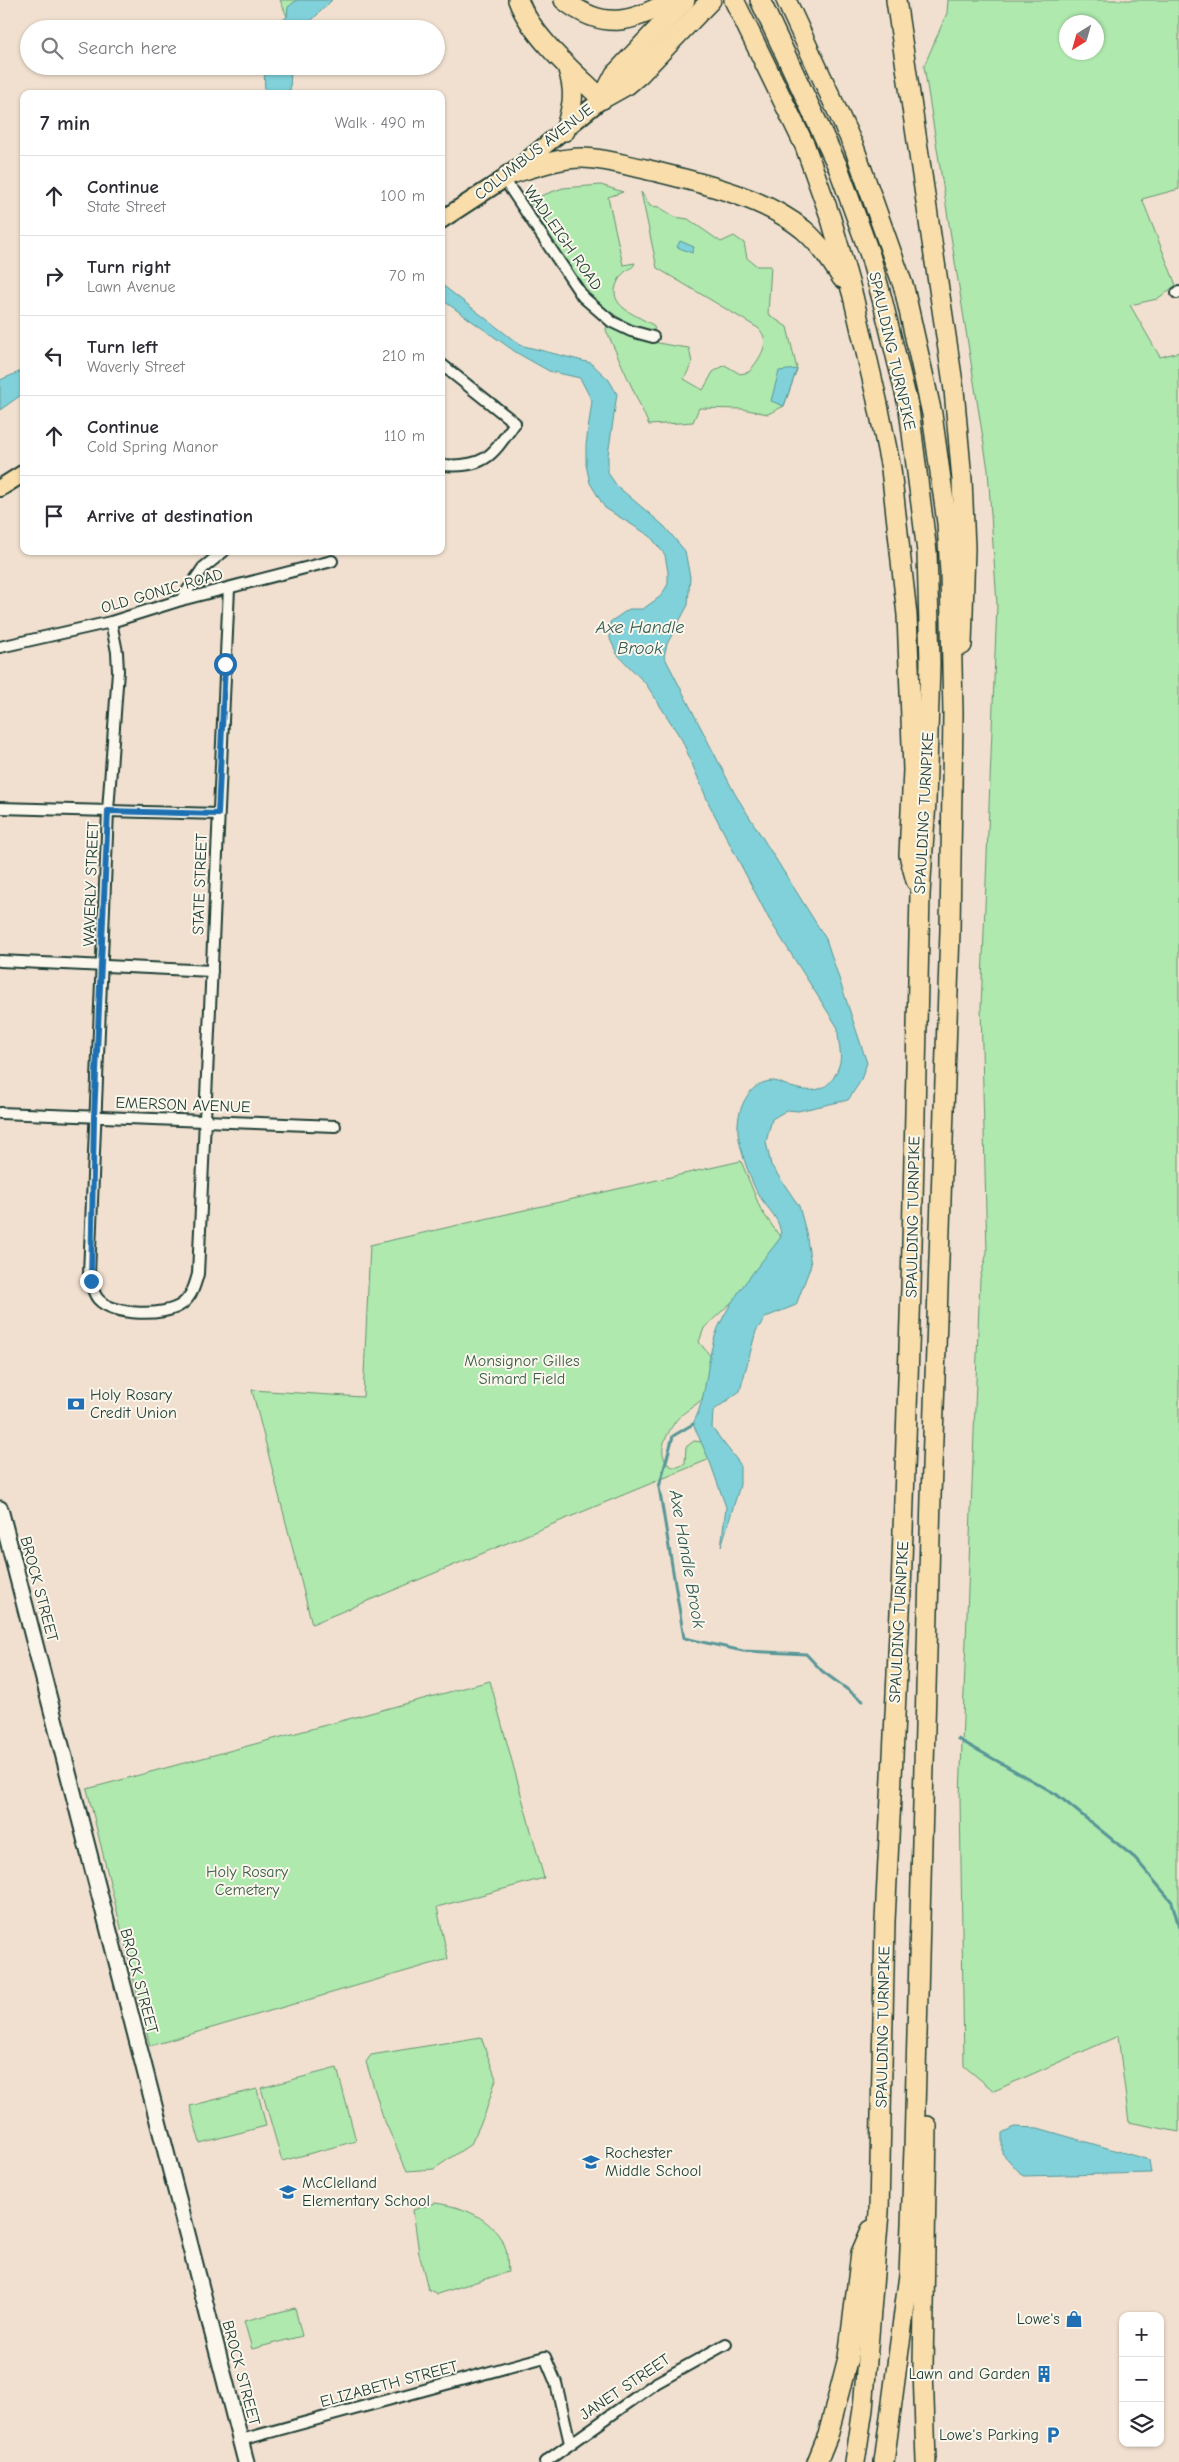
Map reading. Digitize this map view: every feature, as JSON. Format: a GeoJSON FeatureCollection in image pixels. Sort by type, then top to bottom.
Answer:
{"type":"FeatureCollection","features":[{"type":"Feature","properties":{"kind":"highway"},"geometry":{"type":"LineString","coordinates":[[518,0],[531,24],[602,99]]}},
{"type":"Feature","properties":{"kind":"highway"},"geometry":{"type":"LineString","coordinates":[[564,0],[592,18],[607,21],[639,16],[672,0]]}},
{"type":"Feature","properties":{"kind":"highway"},"geometry":{"type":"LineString","coordinates":[[602,99],[615,74],[684,0]]}},
{"type":"Feature","properties":{"kind":"highway"},"geometry":{"type":"LineString","coordinates":[[602,99],[627,85],[640,74],[711,0]]}},
{"type":"Feature","properties":{"kind":"highway","name":"SPAULDING TURNPIKE"},"geometry":{"type":"LineString","coordinates":[[760,0],[816,116],[854,210],[882,299],[909,409],[928,571],[930,664],[926,802],[920,894],[911,1288],[901,1591],[885,1921],[878,2212],[863,2409],[855,2462]]}},
{"type":"Feature","properties":{"kind":"highway","name":"SPAULDING TURNPIKE"},"geometry":{"type":"LineString","coordinates":[[786,0],[854,147],[904,288],[921,357],[932,414],[947,523],[953,713],[950,941],[931,1497],[909,2275],[884,2462]]}},
{"type":"Feature","properties":{"kind":"highway"},"geometry":{"type":"LineString","coordinates":[[896,0],[901,19],[937,283],[954,390],[962,480],[965,548],[964,622],[959,677],[953,713]]}},
{"type":"Feature","properties":{"kind":"highway"},"geometry":{"type":"LineString","coordinates":[[901,19],[904,0]]}},
{"type":"Feature","properties":{"kind":"highway"},"geometry":{"type":"LineString","coordinates":[[736,3],[805,146],[831,219],[853,296],[891,469],[902,562],[910,674],[913,770],[909,855],[920,894]]}},
{"type":"Feature","properties":{"kind":"highway"},"geometry":{"type":"LineString","coordinates":[[565,62],[574,98],[565,131]]}},
{"type":"Feature","properties":{"kind":"highway"},"geometry":{"type":"LineString","coordinates":[[506,177],[556,161],[580,158],[598,159],[680,178],[732,194],[780,214],[805,231],[825,252],[853,296]]}},
{"type":"Feature","properties":{"kind":"highway"},"geometry":{"type":"LineString","coordinates":[[918,1978],[926,2052],[927,2175],[923,2368],[926,2462]]}},
{"type":"Feature","properties":{"kind":"highway"},"geometry":{"type":"LineString","coordinates":[[817,2462],[828,2436],[848,2358],[861,2253],[878,2212]]}},
{"type":"Feature","properties":{"kind":"main road","name":"COLUMBUS AVENUE"},"geometry":{"type":"LineString","coordinates":[[445,217],[506,177],[565,131],[602,99]]}},
{"type":"Feature","properties":{"kind":"main road"},"geometry":{"type":"LineString","coordinates":[[0,488],[20,476]]}},
{"type":"Feature","properties":{"kind":"street","name":"WADLEIGH ROAD"},"geometry":{"type":"LineString","coordinates":[[506,177],[583,297],[612,322],[653,337]]}},
{"type":"Feature","properties":{"kind":"street"},"geometry":{"type":"LineString","coordinates":[[445,367],[515,423],[498,446],[481,461],[470,466],[445,465]]}},
{"type":"Feature","properties":{"kind":"street"},"geometry":{"type":"LineString","coordinates":[[181,600],[203,568],[219,555]]}},
{"type":"Feature","properties":{"kind":"street","name":"OLD GONIC ROAD"},"geometry":{"type":"LineString","coordinates":[[0,647],[111,622],[181,600],[332,561]]}},
{"type":"Feature","properties":{"kind":"street","name":"STATE STREET"},"geometry":{"type":"LineString","coordinates":[[204,1121],[228,588]]}},
{"type":"Feature","properties":{"kind":"street","name":"WAVERLY STREET"},"geometry":{"type":"LineString","coordinates":[[111,622],[118,671],[108,811],[103,966],[94,1117],[91,1281],[98,1300],[108,1307],[123,1311],[148,1313],[171,1310],[182,1304],[190,1296],[198,1274],[204,1121]]}},
{"type":"Feature","properties":{"kind":"street"},"geometry":{"type":"LineString","coordinates":[[0,808],[218,814]]}},
{"type":"Feature","properties":{"kind":"street"},"geometry":{"type":"LineString","coordinates":[[0,961],[212,971]]}},
{"type":"Feature","properties":{"kind":"street","name":"EMERSON AVENUE"},"geometry":{"type":"LineString","coordinates":[[0,1113],[335,1126]]}},
{"type":"Feature","properties":{"kind":"street","name":"BROCK STREET"},"geometry":{"type":"LineString","coordinates":[[0,1509],[246,2462]]}},
{"type":"Feature","properties":{"kind":"street","name":"JANET STREET"},"geometry":{"type":"LineString","coordinates":[[546,2462],[656,2383],[726,2344]]}},
{"type":"Feature","properties":{"kind":"street","name":"ELIZABETH STREET"},"geometry":{"type":"LineString","coordinates":[[241,2440],[545,2357],[556,2383],[570,2443]]}},
{"type":"Feature","properties":{"kind":"green space"},"geometry":{"type":"Polygon","coordinates":[[[280,0],[326,0],[302,20],[289,20],[280,0]]]}},
{"type":"Feature","properties":{"kind":"green space"},"geometry":{"type":"Polygon","coordinates":[[[948,0],[1179,0],[1179,189],[1142,199],[1176,285],[1157,299],[1130,305],[1160,357],[1179,352],[1179,2132],[1129,2122],[1118,2036],[994,2091],[964,2066],[960,1796],[980,1278],[987,1253],[981,1007],[997,604],[988,470],[924,66],[947,13],[948,0]]]}},
{"type":"Feature","properties":{"kind":"green space"},"geometry":{"type":"Polygon","coordinates":[[[601,185],[623,192],[608,197],[623,265],[635,263],[633,267],[621,276],[616,286],[615,294],[617,301],[629,312],[653,325],[655,329],[651,332],[627,322],[607,310],[576,279],[529,200],[563,188],[601,185]]]}},
{"type":"Feature","properties":{"kind":"green space"},"geometry":{"type":"Polygon","coordinates":[[[641,192],[650,206],[659,207],[675,217],[688,219],[721,242],[734,236],[744,243],[747,258],[757,266],[771,266],[768,314],[787,327],[797,369],[784,406],[768,414],[742,409],[699,408],[693,422],[649,425],[606,330],[607,324],[647,340],[689,348],[692,363],[684,379],[703,390],[713,372],[725,365],[740,374],[749,372],[763,350],[764,339],[758,328],[657,268],[641,192]]]}},
{"type":"Feature","properties":{"kind":"green space","name":"Monsignor Gilles Simard Field"},"geometry":{"type":"Polygon","coordinates":[[[741,1161],[761,1210],[786,1245],[736,1298],[704,1328],[699,1342],[712,1358],[714,1385],[700,1401],[675,1422],[663,1447],[666,1461],[668,1464],[676,1467],[685,1463],[686,1447],[694,1441],[703,1442],[717,1456],[312,1624],[252,1390],[363,1397],[370,1245],[741,1161]]]}},
{"type":"Feature","properties":{"kind":"green space","name":"Holy Rosary Cemetery"},"geometry":{"type":"Polygon","coordinates":[[[490,1681],[544,1878],[437,1907],[448,1959],[150,2046],[87,1789],[490,1681]]]}},
{"type":"Feature","properties":{"kind":"green space"},"geometry":{"type":"Polygon","coordinates":[[[481,2037],[496,2079],[485,2114],[471,2144],[434,2169],[407,2171],[383,2117],[366,2062],[371,2055],[481,2037]]]}},
{"type":"Feature","properties":{"kind":"green space"},"geometry":{"type":"Polygon","coordinates":[[[337,2068],[356,2141],[282,2161],[261,2088],[337,2068]]]}},
{"type":"Feature","properties":{"kind":"green space"},"geometry":{"type":"Polygon","coordinates":[[[257,2089],[266,2126],[200,2143],[190,2106],[257,2089]]]}},
{"type":"Feature","properties":{"kind":"green space"},"geometry":{"type":"Polygon","coordinates":[[[435,2203],[456,2207],[484,2220],[504,2244],[507,2254],[508,2272],[437,2294],[428,2289],[419,2253],[413,2210],[435,2203]]]}},
{"type":"Feature","properties":{"kind":"green space"},"geometry":{"type":"Polygon","coordinates":[[[295,2308],[302,2336],[252,2349],[244,2321],[295,2308]]]}},
{"type":"Feature","properties":{"kind":"water"},"geometry":{"type":"Polygon","coordinates":[[[297,0],[332,0],[312,20],[283,20],[287,17],[288,7],[297,0]]]}},
{"type":"Feature","properties":{"kind":"water"},"geometry":{"type":"Polygon","coordinates":[[[264,75],[291,75],[290,90],[265,90],[264,75]]]}},
{"type":"Feature","properties":{"kind":"water"},"geometry":{"type":"Polygon","coordinates":[[[680,241],[694,247],[692,253],[677,247],[680,241]]]}},
{"type":"Feature","properties":{"kind":"water","name":"Axe Handle Brook"},"geometry":{"type":"Polygon","coordinates":[[[445,287],[520,345],[591,363],[609,380],[617,394],[608,455],[608,473],[617,486],[664,526],[685,551],[690,577],[688,605],[667,644],[664,656],[735,794],[826,939],[867,1063],[860,1082],[848,1100],[798,1111],[787,1110],[772,1119],[766,1142],[771,1165],[799,1206],[806,1232],[811,1265],[796,1305],[766,1317],[756,1331],[740,1391],[713,1411],[712,1428],[740,1464],[740,1485],[721,1547],[726,1507],[710,1462],[693,1424],[702,1401],[711,1352],[718,1328],[739,1292],[781,1237],[779,1224],[758,1194],[751,1179],[739,1140],[739,1117],[748,1095],[758,1085],[765,1082],[775,1081],[791,1087],[809,1090],[823,1088],[828,1084],[837,1071],[840,1062],[838,1028],[769,919],[709,804],[682,740],[646,684],[617,654],[610,639],[610,622],[629,609],[643,609],[661,596],[668,584],[668,572],[665,555],[650,536],[605,508],[590,483],[586,465],[586,445],[592,401],[580,378],[549,371],[517,353],[445,302],[445,287]]]}},
{"type":"Feature","properties":{"kind":"water"},"geometry":{"type":"Polygon","coordinates":[[[797,369],[784,406],[771,401],[779,371],[797,369]]]}},
{"type":"Feature","properties":{"kind":"water"},"geometry":{"type":"Polygon","coordinates":[[[20,372],[20,396],[0,410],[0,380],[20,372]]]}},
{"type":"Feature","properties":{"kind":"water"},"geometry":{"type":"Polygon","coordinates":[[[1014,2127],[1038,2128],[1149,2160],[1151,2173],[1023,2176],[1002,2153],[1002,2133],[1014,2127]]]}},
{"type":"Feature","properties":{"kind":"waterway","name":"Axe Handle Brook"},"geometry":{"type":"LineString","coordinates":[[693,1424],[673,1436],[659,1487],[684,1638],[743,1651],[806,1654],[822,1671],[863,1701]]}},
{"type":"Feature","properties":{"kind":"waterway","name":"Axe Handle Brook"},"geometry":{"type":"LineString","coordinates":[[958,1739],[1056,1794],[1135,1858],[1172,1902],[1179,1927]]}},
{"type":"Feature","properties":{"kind":"place","name":"Holy Rosary Credit Union"},"geometry":{"type":"Point","coordinates":[76,1404]}},
{"type":"Feature","properties":{"kind":"place","name":"Rochester Middle School"},"geometry":{"type":"Point","coordinates":[591,2162]}},
{"type":"Feature","properties":{"kind":"place","name":"McClelland Elementary School"},"geometry":{"type":"Point","coordinates":[288,2192]}},
{"type":"Feature","properties":{"kind":"place","name":"Lowe's"},"geometry":{"type":"Point","coordinates":[1074,2319]}},
{"type":"Feature","properties":{"kind":"place","name":"Lawn and Garden"},"geometry":{"type":"Point","coordinates":[1044,2374]}},
{"type":"Feature","properties":{"kind":"place","name":"Lowe's Parking"},"geometry":{"type":"Point","coordinates":[1053,2435]}},
{"type":"Feature","properties":{"kind":"route"},"geometry":{"type":"LineString","coordinates":[[91,1281],[89,1274],[94,1117],[103,966],[108,811],[218,814],[225,664]]}}]}
